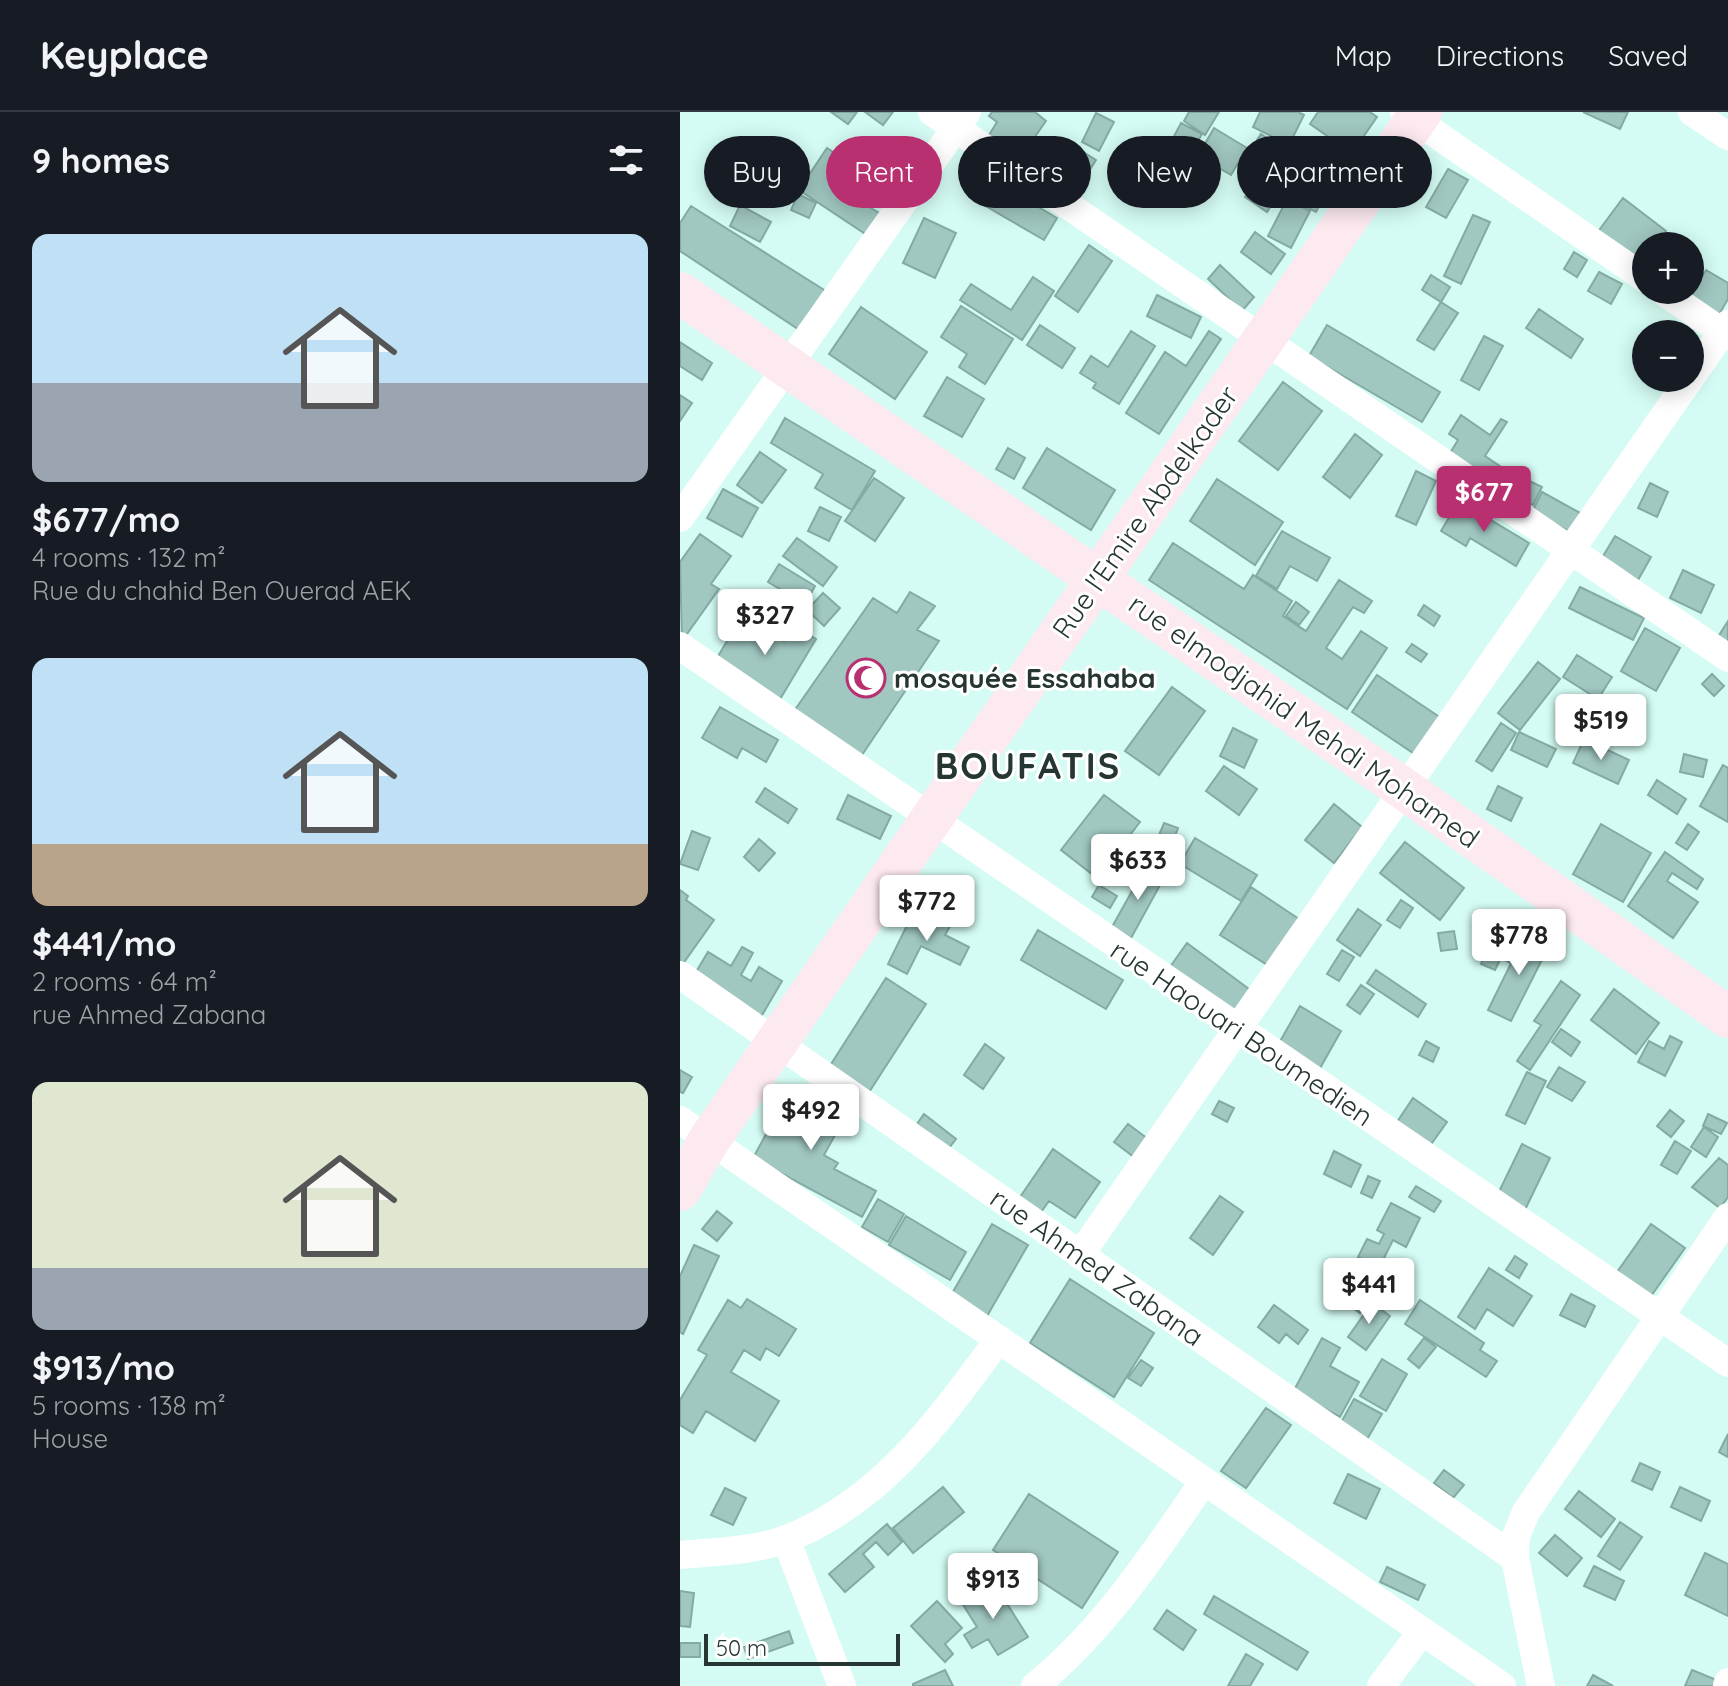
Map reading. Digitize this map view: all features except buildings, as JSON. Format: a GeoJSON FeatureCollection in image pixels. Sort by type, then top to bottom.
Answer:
{"type":"FeatureCollection","features":[{"type":"Feature","properties":{"kind":"main road","name":"Rue l'Emire Abdelkader"},"geometry":{"type":"LineString","coordinates":[[680,1190],[695,1130],[777,1043],[1263,340],[1413,115]]}},
{"type":"Feature","properties":{"kind":"main road","name":"rue elmodjahid Mehdi Mohamed"},"geometry":{"type":"LineString","coordinates":[[680,293],[1404,789],[1728,1017]]}},
{"type":"Feature","properties":{"kind":"street"},"geometry":{"type":"LineString","coordinates":[[932,112],[961,120],[1263,340],[1728,658]]}},
{"type":"Feature","properties":{"kind":"street"},"geometry":{"type":"LineString","coordinates":[[1692,112],[1728,136]]}},
{"type":"Feature","properties":{"kind":"street"},"geometry":{"type":"LineString","coordinates":[[1413,115],[1632,269]]}},
{"type":"Feature","properties":{"kind":"street"},"geometry":{"type":"LineString","coordinates":[[680,518],[961,120]]}},
{"type":"Feature","properties":{"kind":"street"},"geometry":{"type":"LineString","coordinates":[[1080,1255],[1726,331],[1683,304]]}},
{"type":"Feature","properties":{"kind":"street","name":"rue Haouari Boumedien"},"geometry":{"type":"LineString","coordinates":[[680,646],[1728,1363]]}},
{"type":"Feature","properties":{"kind":"street","name":"rue Ahmed Zabana"},"geometry":{"type":"LineString","coordinates":[[680,975],[1515,1558]]}},
{"type":"Feature","properties":{"kind":"street"},"geometry":{"type":"LineString","coordinates":[[695,1130],[1502,1686]]}},
{"type":"Feature","properties":{"kind":"street"},"geometry":{"type":"LineString","coordinates":[[1541,1686],[1515,1558],[1516,1536],[1526,1512],[1728,1217]]}},
{"type":"Feature","properties":{"kind":"street"},"geometry":{"type":"LineString","coordinates":[[680,1555],[786,1539],[863,1496],[900,1466],[939,1421],[999,1339]]}},
{"type":"Feature","properties":{"kind":"street"},"geometry":{"type":"LineString","coordinates":[[1035,1686],[1085,1641],[1136,1580],[1204,1481]]}},
{"type":"Feature","properties":{"kind":"street"},"geometry":{"type":"LineString","coordinates":[[786,1539],[842,1686]]}},
{"type":"Feature","properties":{"kind":"street"},"geometry":{"type":"LineString","coordinates":[[1381,1686],[1421,1633]]}},
{"type":"Feature","properties":{"kind":"place","name":"mosquée Essahaba"},"geometry":{"type":"Point","coordinates":[866,678]}},
{"type":"Feature","properties":{"kind":"district","name":"BOUFATIS"},"geometry":{"type":"Point","coordinates":[1028,766]}}]}
